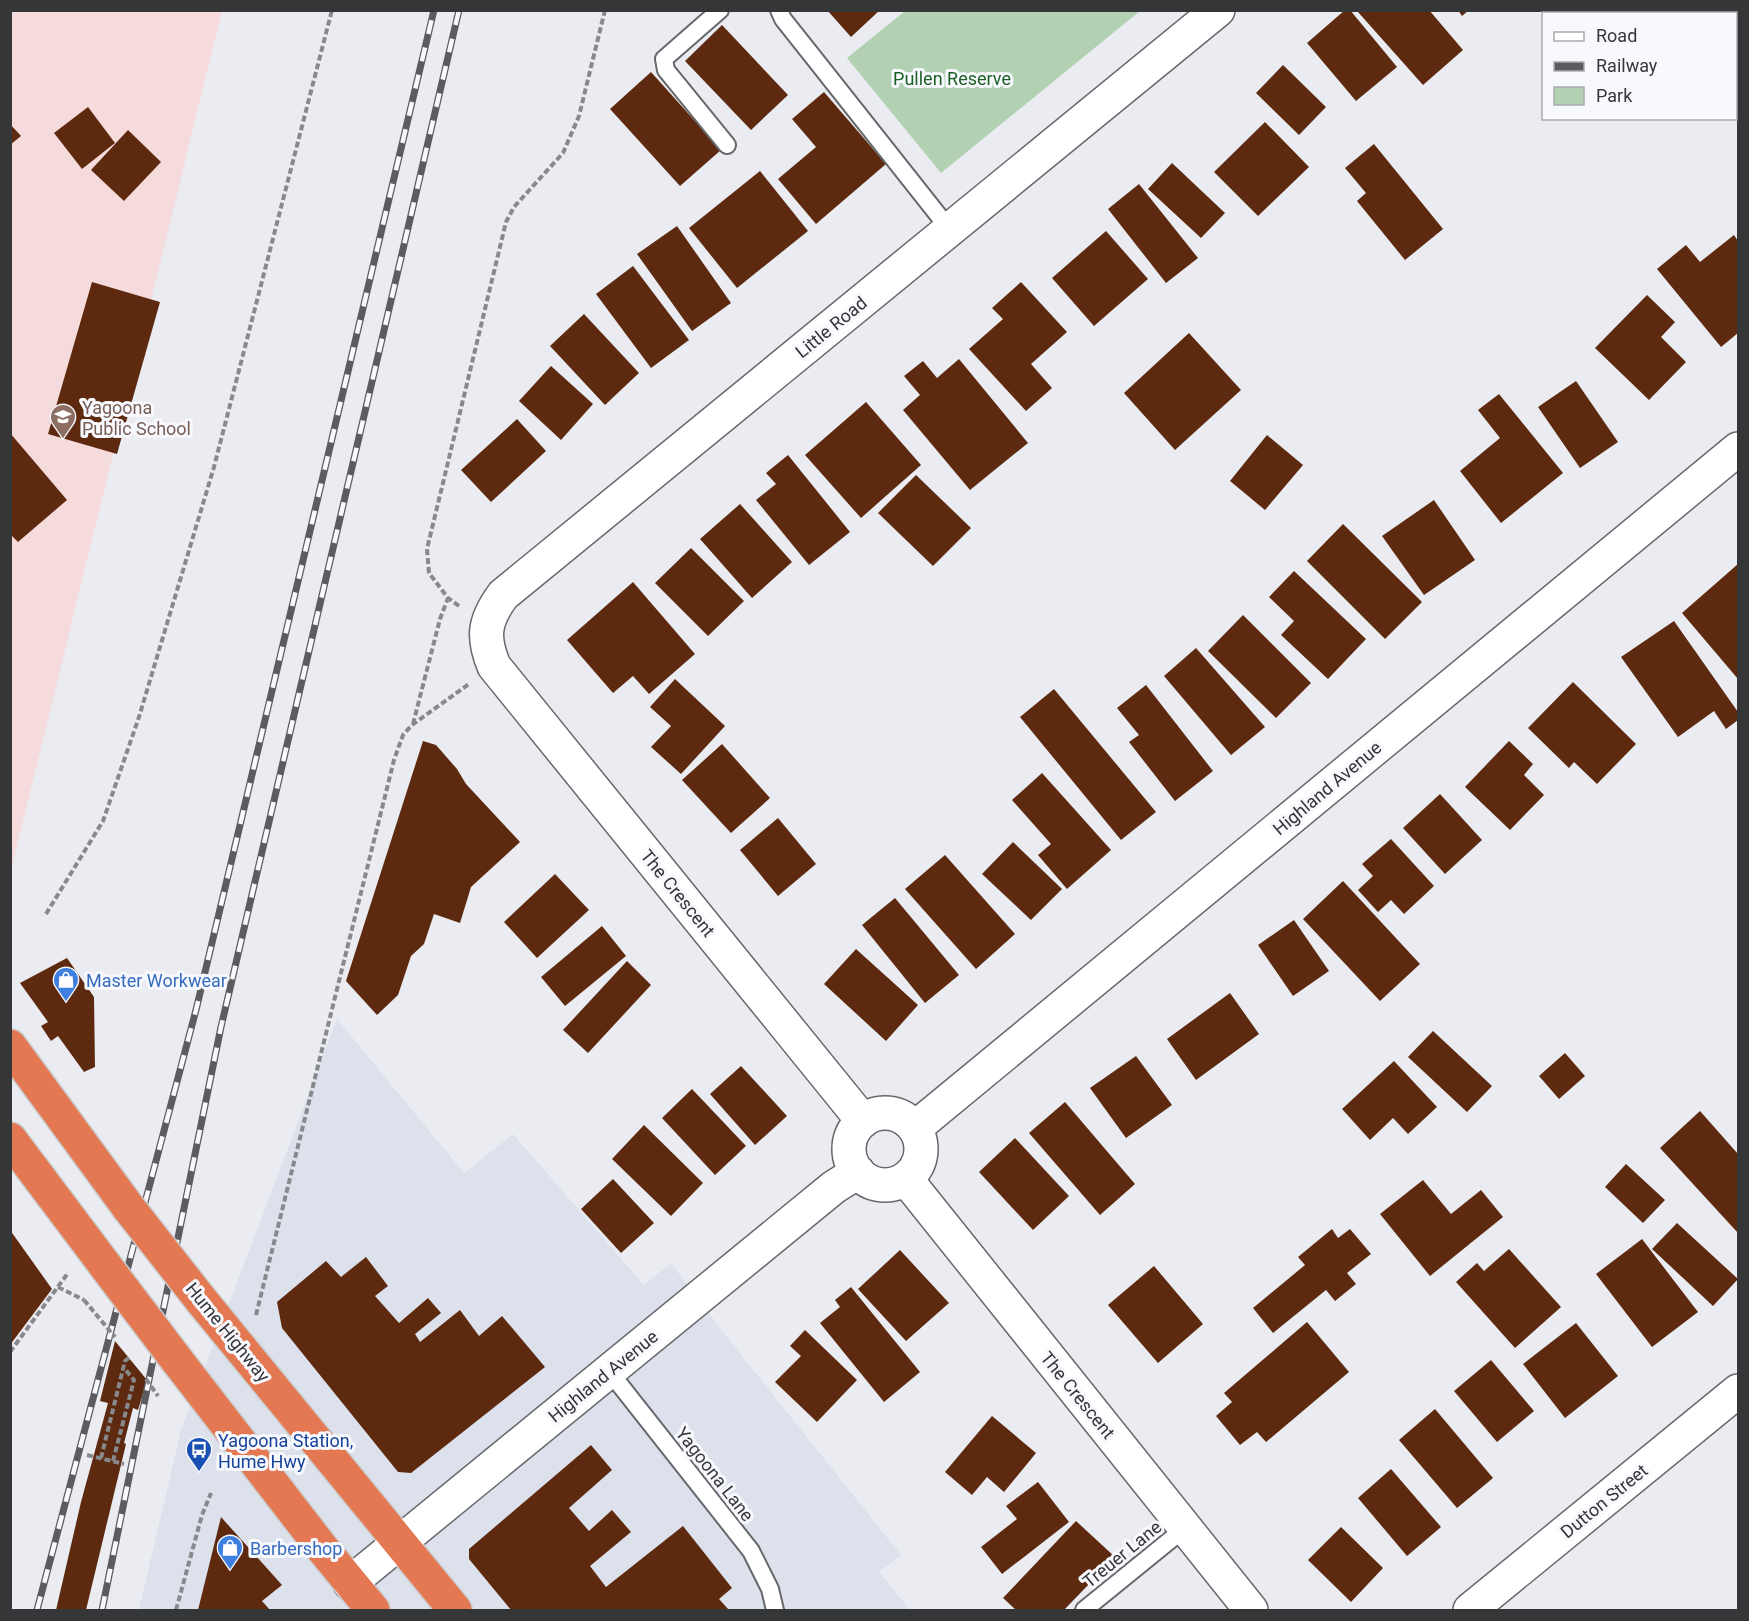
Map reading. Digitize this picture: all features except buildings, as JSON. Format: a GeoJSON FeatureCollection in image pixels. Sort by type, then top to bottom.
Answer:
{"type":"FeatureCollection","features":[{"type":"Feature","properties":{"kind":"highway","name":"Hume Highway"},"geometry":{"type":"LineString","coordinates":[[10,1046],[128,1207],[201,1300],[455,1611]]}},
{"type":"Feature","properties":{"kind":"highway"},"geometry":{"type":"LineString","coordinates":[[10,1139],[176,1359],[373,1611]]}},
{"type":"Feature","properties":{"kind":"street","name":"Little Road"},"geometry":{"type":"LineString","coordinates":[[494,666],[486,647],[486,628],[492,610],[503,595],[1218,10]]}},
{"type":"Feature","properties":{"kind":"street","name":"Highland Avenue"},"geometry":{"type":"LineString","coordinates":[[915,1128],[1738,449]]}},
{"type":"Feature","properties":{"kind":"street","name":"The Crescent"},"geometry":{"type":"LineString","coordinates":[[494,666],[863,1121]]}},
{"type":"Feature","properties":{"kind":"street"},"geometry":{"type":"LineString","coordinates":[[885,1113],[906,1120],[915,1128],[920,1138],[920,1161],[906,1179],[897,1184],[876,1184],[866,1180],[858,1172],[852,1163],[851,1140],[855,1130],[863,1121],[873,1115],[885,1113]]}},
{"type":"Feature","properties":{"kind":"street","name":"Highland Avenue"},"geometry":{"type":"LineString","coordinates":[[350,1583],[834,1187],[858,1172]]}},
{"type":"Feature","properties":{"kind":"street","name":"The Crescent"},"geometry":{"type":"LineString","coordinates":[[906,1179],[1251,1611]]}},
{"type":"Feature","properties":{"kind":"street","name":"Dutton Street"},"geometry":{"type":"LineString","coordinates":[[1470,1611],[1738,1391]]}},
{"type":"Feature","properties":{"kind":"lane"},"geometry":{"type":"LineString","coordinates":[[720,10],[664,59],[666,70],[728,145]]}},
{"type":"Feature","properties":{"kind":"lane"},"geometry":{"type":"LineString","coordinates":[[779,10],[783,19],[950,230]]}},
{"type":"Feature","properties":{"kind":"lane","name":"Yagoona Lane"},"geometry":{"type":"LineString","coordinates":[[609,1371],[751,1551],[770,1589],[775,1611]]}},
{"type":"Feature","properties":{"kind":"lane","name":"Treuer Lane"},"geometry":{"type":"LineString","coordinates":[[1084,1611],[1185,1528]]}},
{"type":"Feature","properties":{"kind":"path"},"geometry":{"type":"LineString","coordinates":[[46,914],[103,821],[139,717],[214,467],[332,10]]}},
{"type":"Feature","properties":{"kind":"path"},"geometry":{"type":"LineString","coordinates":[[412,725],[440,619],[448,598],[429,573],[427,549],[506,222],[514,207],[563,153],[579,116],[605,10]]}},
{"type":"Feature","properties":{"kind":"path"},"geometry":{"type":"LineString","coordinates":[[256,1317],[394,760],[403,735],[412,725],[494,666]]}},
{"type":"Feature","properties":{"kind":"path"},"geometry":{"type":"LineString","coordinates":[[10,1352],[58,1287],[84,1300],[117,1340]]}},
{"type":"Feature","properties":{"kind":"path"},"geometry":{"type":"LineString","coordinates":[[124,1348],[137,1366]]}},
{"type":"Feature","properties":{"kind":"path"},"geometry":{"type":"LineString","coordinates":[[101,1458],[125,1361],[131,1356]]}},
{"type":"Feature","properties":{"kind":"path"},"geometry":{"type":"LineString","coordinates":[[112,1461],[134,1380],[124,1368]]}},
{"type":"Feature","properties":{"kind":"path"},"geometry":{"type":"LineString","coordinates":[[144,1376],[158,1396]]}},
{"type":"Feature","properties":{"kind":"path"},"geometry":{"type":"LineString","coordinates":[[87,1455],[124,1464]]}},
{"type":"Feature","properties":{"kind":"path"},"geometry":{"type":"LineString","coordinates":[[176,1611],[202,1515],[211,1493]]}},
{"type":"Feature","properties":{"kind":"shaded area","name":"Yagoona Public School"},"geometry":{"type":"Polygon","coordinates":[[[11,11],[222,11],[11,870],[11,11]]]}},
{"type":"Feature","properties":{"kind":"shaded area"},"geometry":{"type":"Polygon","coordinates":[[[337,1019],[464,1173],[513,1134],[644,1285],[671,1263],[730,1341],[901,1555],[879,1572],[910,1610],[139,1610],[181,1430],[337,1019]]]}},
{"type":"Feature","properties":{"kind":"green space","name":"Pullen Reserve"},"geometry":{"type":"Polygon","coordinates":[[[905,11],[1140,11],[941,173],[847,58],[905,11]]]}},
{"type":"Feature","properties":{"kind":"railway"},"geometry":{"type":"LineString","coordinates":[[37,1610],[196,1010],[434,10]]}},
{"type":"Feature","properties":{"kind":"railway"},"geometry":{"type":"LineString","coordinates":[[102,1610],[221,1027],[459,10]]}},
{"type":"Feature","properties":{"kind":"place","name":"Yagoona Public School"},"geometry":{"type":"Point","coordinates":[63,440]}},
{"type":"Feature","properties":{"kind":"place","name":"Master Workwear"},"geometry":{"type":"Point","coordinates":[66,1003]}},
{"type":"Feature","properties":{"kind":"place","name":"Yagoona Station, Hume Hwy"},"geometry":{"type":"Point","coordinates":[199,1473]}},
{"type":"Feature","properties":{"kind":"place","name":"Barbershop"},"geometry":{"type":"Point","coordinates":[230,1571]}}]}
